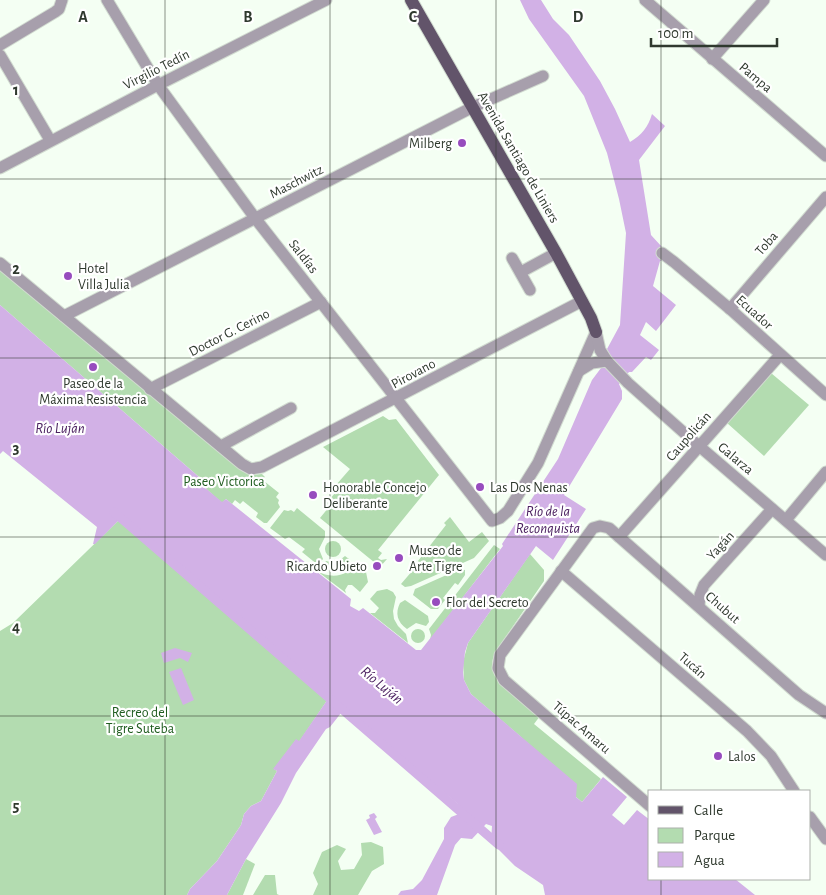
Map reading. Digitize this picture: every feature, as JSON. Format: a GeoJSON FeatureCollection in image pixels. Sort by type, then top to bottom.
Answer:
{"type":"FeatureCollection","features":[{"type":"Feature","properties":{"kind":"main road","name":"Avenida Santiago de Liniers"},"geometry":{"type":"LineString","coordinates":[[411,0],[556,253],[582,300],[596,332]]}},
{"type":"Feature","properties":{"kind":"street","name":"Saldías"},"geometry":{"type":"LineString","coordinates":[[107,0],[158,84],[255,218],[492,521],[500,518],[508,511],[538,463],[578,371]]}},
{"type":"Feature","properties":{"kind":"street","name":"Virgilio Tedín"},"geometry":{"type":"LineString","coordinates":[[0,168],[158,84],[326,0]]}},
{"type":"Feature","properties":{"kind":"street","name":"Pampa"},"geometry":{"type":"LineString","coordinates":[[645,0],[826,156]]}},
{"type":"Feature","properties":{"kind":"street"},"geometry":{"type":"LineString","coordinates":[[712,59],[764,0]]}},
{"type":"Feature","properties":{"kind":"street"},"geometry":{"type":"LineString","coordinates":[[0,45],[55,12],[62,2]]}},
{"type":"Feature","properties":{"kind":"street"},"geometry":{"type":"LineString","coordinates":[[0,55],[50,140]]}},
{"type":"Feature","properties":{"kind":"street","name":"Maschwitz"},"geometry":{"type":"LineString","coordinates":[[64,316],[473,107],[543,76]]}},
{"type":"Feature","properties":{"kind":"street","name":"Toba"},"geometry":{"type":"LineString","coordinates":[[730,309],[826,197]]}},
{"type":"Feature","properties":{"kind":"street"},"geometry":{"type":"LineString","coordinates":[[521,272],[556,253]]}},
{"type":"Feature","properties":{"kind":"street","name":"Ecuador"},"geometry":{"type":"LineString","coordinates":[[662,254],[730,309],[826,395]]}},
{"type":"Feature","properties":{"kind":"street"},"geometry":{"type":"LineString","coordinates":[[512,258],[530,290]]}},
{"type":"Feature","properties":{"kind":"street"},"geometry":{"type":"LineString","coordinates":[[0,263],[221,446],[291,408]]}},
{"type":"Feature","properties":{"kind":"street","name":"Pirovano"},"geometry":{"type":"LineString","coordinates":[[221,446],[242,464],[251,469],[257,469],[396,399],[582,300]]}},
{"type":"Feature","properties":{"kind":"street","name":"Doctor G. Cerino"},"geometry":{"type":"LineString","coordinates":[[150,389],[321,302]]}},
{"type":"Feature","properties":{"kind":"street"},"geometry":{"type":"LineString","coordinates":[[578,371],[596,332]]}},
{"type":"Feature","properties":{"kind":"street","name":"Avenida Santiago de Liniers"},"geometry":{"type":"LineString","coordinates":[[596,332],[600,350],[607,361]]}},
{"type":"Feature","properties":{"kind":"street","name":"Caupolicán"},"geometry":{"type":"LineString","coordinates":[[620,537],[780,355]]}},
{"type":"Feature","properties":{"kind":"street"},"geometry":{"type":"LineString","coordinates":[[578,371],[592,363],[607,361]]}},
{"type":"Feature","properties":{"kind":"street","name":"Galarza"},"geometry":{"type":"LineString","coordinates":[[607,361],[628,383],[699,446],[826,555]]}},
{"type":"Feature","properties":{"kind":"street"},"geometry":{"type":"LineString","coordinates":[[786,520],[826,472]]}},
{"type":"Feature","properties":{"kind":"street","name":"Yagán"},"geometry":{"type":"LineString","coordinates":[[699,606],[700,595],[704,585],[772,509]]}},
{"type":"Feature","properties":{"kind":"street","name":"Chubut"},"geometry":{"type":"LineString","coordinates":[[561,571],[593,528],[600,526],[609,528],[799,695],[826,713]]}},
{"type":"Feature","properties":{"kind":"street","name":"Túpac Amaru"},"geometry":{"type":"LineString","coordinates":[[561,571],[500,655],[498,668],[504,680],[648,804]]}},
{"type":"Feature","properties":{"kind":"street","name":"Tucán"},"geometry":{"type":"LineString","coordinates":[[561,571],[747,731],[771,756],[793,790]]}},
{"type":"Feature","properties":{"kind":"street"},"geometry":{"type":"LineString","coordinates":[[811,818],[825,835]]}},
{"type":"Feature","properties":{"kind":"green space","name":"Paseo Victorica"},"geometry":{"type":"Polygon","coordinates":[[[0,268],[242,471],[250,475],[262,474],[265,477],[258,481],[264,481],[279,493],[276,497],[279,500],[280,507],[267,523],[256,517],[258,513],[243,501],[240,504],[235,500],[232,504],[226,499],[222,503],[203,486],[206,483],[0,305],[0,268]]]}},
{"type":"Feature","properties":{"kind":"green space"},"geometry":{"type":"Polygon","coordinates":[[[771,373],[809,405],[764,456],[727,423],[771,373]]]}},
{"type":"Feature","properties":{"kind":"green space"},"geometry":{"type":"Polygon","coordinates":[[[383,416],[389,420],[396,419],[439,475],[378,550],[382,553],[378,558],[381,560],[387,559],[380,567],[320,518],[329,507],[326,504],[339,488],[336,485],[350,469],[323,447],[383,416]]]}},
{"type":"Feature","properties":{"kind":"green space"},"geometry":{"type":"Polygon","coordinates":[[[297,508],[325,531],[325,537],[319,549],[323,559],[318,565],[302,552],[305,549],[289,537],[285,539],[270,528],[284,510],[294,512],[297,508]]]}},
{"type":"Feature","properties":{"kind":"green space"},"geometry":{"type":"Polygon","coordinates":[[[450,517],[469,542],[482,532],[489,541],[474,558],[405,587],[401,584],[419,563],[418,561],[450,517]]]}},
{"type":"Feature","properties":{"kind":"green space","name":"Recreo del Tigre Suteba"},"geometry":{"type":"Polygon","coordinates":[[[121,518],[184,567],[222,605],[285,658],[304,671],[330,696],[299,742],[296,740],[274,769],[277,771],[261,801],[251,806],[244,814],[241,825],[217,861],[190,889],[187,895],[0,895],[0,631],[13,623],[121,518]]]}},
{"type":"Feature","properties":{"kind":"green space"},"geometry":{"type":"Polygon","coordinates":[[[330,541],[336,541],[341,546],[339,555],[330,557],[325,552],[325,546],[330,541]]]}},
{"type":"Feature","properties":{"kind":"green space"},"geometry":{"type":"Polygon","coordinates":[[[494,545],[500,549],[430,640],[429,629],[494,545]]]}},
{"type":"Feature","properties":{"kind":"green space"},"geometry":{"type":"Polygon","coordinates":[[[530,554],[544,570],[544,581],[496,651],[492,662],[493,671],[502,684],[540,716],[534,724],[601,779],[582,802],[576,797],[576,789],[520,736],[471,694],[464,680],[463,662],[468,643],[530,554]]]}},
{"type":"Feature","properties":{"kind":"green space"},"geometry":{"type":"Polygon","coordinates":[[[345,556],[350,562],[341,570],[330,571],[322,568],[326,561],[336,563],[345,556]]]}},
{"type":"Feature","properties":{"kind":"green space"},"geometry":{"type":"Polygon","coordinates":[[[358,567],[366,572],[368,582],[360,592],[352,585],[348,585],[345,590],[346,593],[317,571],[335,576],[358,567]]]}},
{"type":"Feature","properties":{"kind":"green space"},"geometry":{"type":"Polygon","coordinates":[[[460,569],[465,570],[465,575],[458,585],[455,583],[443,598],[445,600],[438,609],[431,609],[413,595],[415,589],[460,569]]]}},
{"type":"Feature","properties":{"kind":"green space"},"geometry":{"type":"Polygon","coordinates":[[[387,589],[393,592],[396,597],[393,611],[394,619],[406,634],[408,643],[370,613],[375,613],[379,608],[370,599],[377,591],[387,589]]]}},
{"type":"Feature","properties":{"kind":"green space"},"geometry":{"type":"Polygon","coordinates":[[[405,600],[428,616],[429,622],[426,626],[416,623],[407,629],[401,623],[398,617],[398,610],[400,603],[405,600]]]}},
{"type":"Feature","properties":{"kind":"green space"},"geometry":{"type":"Polygon","coordinates":[[[415,629],[421,629],[425,636],[421,643],[415,643],[411,639],[411,633],[415,629]]]}},
{"type":"Feature","properties":{"kind":"green space"},"geometry":{"type":"Polygon","coordinates":[[[371,842],[383,847],[384,864],[372,871],[358,895],[313,895],[318,884],[313,873],[322,852],[337,845],[346,849],[338,861],[341,870],[354,869],[362,855],[361,843],[371,842]]]}},
{"type":"Feature","properties":{"kind":"green space"},"geometry":{"type":"Polygon","coordinates":[[[246,859],[255,864],[243,895],[227,895],[246,859]]]}},
{"type":"Feature","properties":{"kind":"green space"},"geometry":{"type":"Polygon","coordinates":[[[265,875],[275,875],[277,894],[279,895],[253,895],[265,875]]]}},
{"type":"Feature","properties":{"kind":"water","name":"Río Luján"},"geometry":{"type":"Polygon","coordinates":[[[520,0],[541,0],[553,19],[569,35],[600,81],[630,142],[644,130],[652,114],[665,126],[639,160],[651,235],[662,247],[663,260],[660,261],[653,286],[676,305],[656,331],[646,322],[640,335],[659,350],[651,360],[646,357],[619,384],[622,391],[622,399],[564,495],[586,509],[553,560],[536,546],[468,643],[465,652],[464,680],[471,694],[577,784],[576,797],[582,802],[603,777],[627,797],[612,815],[624,825],[637,810],[648,818],[648,880],[736,880],[755,895],[545,895],[543,885],[515,866],[491,842],[492,826],[486,824],[472,839],[461,838],[455,845],[437,895],[398,895],[401,891],[413,889],[422,880],[444,839],[444,828],[451,817],[459,814],[458,804],[434,784],[430,788],[396,755],[390,755],[379,738],[345,708],[330,727],[326,729],[296,773],[281,803],[246,859],[227,895],[187,895],[190,889],[217,861],[241,825],[244,814],[251,806],[261,801],[277,771],[273,769],[296,739],[299,741],[330,696],[304,671],[285,658],[222,605],[184,567],[177,566],[125,520],[121,518],[93,544],[97,527],[3,451],[0,454],[0,305],[206,483],[203,486],[222,502],[226,499],[351,599],[350,606],[359,611],[363,608],[416,650],[421,650],[503,546],[502,544],[558,459],[592,380],[601,368],[605,368],[611,357],[607,349],[620,325],[626,233],[607,153],[584,96],[529,19],[520,0]]]}},
{"type":"Feature","properties":{"kind":"water"},"geometry":{"type":"Polygon","coordinates":[[[175,648],[192,653],[188,662],[180,658],[164,663],[161,653],[175,648]]]}},
{"type":"Feature","properties":{"kind":"water"},"geometry":{"type":"Polygon","coordinates":[[[181,668],[194,700],[183,705],[169,672],[181,668]]]}},
{"type":"Feature","properties":{"kind":"water"},"geometry":{"type":"Polygon","coordinates":[[[374,813],[382,832],[374,835],[366,820],[370,818],[369,815],[374,813]]]}},
{"type":"Feature","properties":{"kind":"waterway"},"geometry":{"type":"LineString","coordinates":[[114,512],[499,845]]}},
{"type":"Feature","properties":{"kind":"place","name":"Milberg"},"geometry":{"type":"Point","coordinates":[462,143]}},
{"type":"Feature","properties":{"kind":"place","name":"Hotel Villa Julia"},"geometry":{"type":"Point","coordinates":[68,276]}},
{"type":"Feature","properties":{"kind":"place","name":"Paseo de la Máxima Resistencia"},"geometry":{"type":"Point","coordinates":[93,367]}},
{"type":"Feature","properties":{"kind":"place","name":"Las Dos Nenas"},"geometry":{"type":"Point","coordinates":[480,487]}},
{"type":"Feature","properties":{"kind":"place","name":"Honorable Concejo Deliberante"},"geometry":{"type":"Point","coordinates":[313,495]}},
{"type":"Feature","properties":{"kind":"place","name":"Museo de Arte Tigre"},"geometry":{"type":"Point","coordinates":[399,558]}},
{"type":"Feature","properties":{"kind":"place","name":"Ricardo Ubieto"},"geometry":{"type":"Point","coordinates":[377,566]}},
{"type":"Feature","properties":{"kind":"place","name":"Flor del Secreto"},"geometry":{"type":"Point","coordinates":[436,602]}},
{"type":"Feature","properties":{"kind":"place","name":"Lalos"},"geometry":{"type":"Point","coordinates":[718,756]}},
{"type":"Feature","properties":{"kind":"water label","name":"Río de la Reconquista"},"geometry":{"type":"Point","coordinates":[548,520]}}]}
